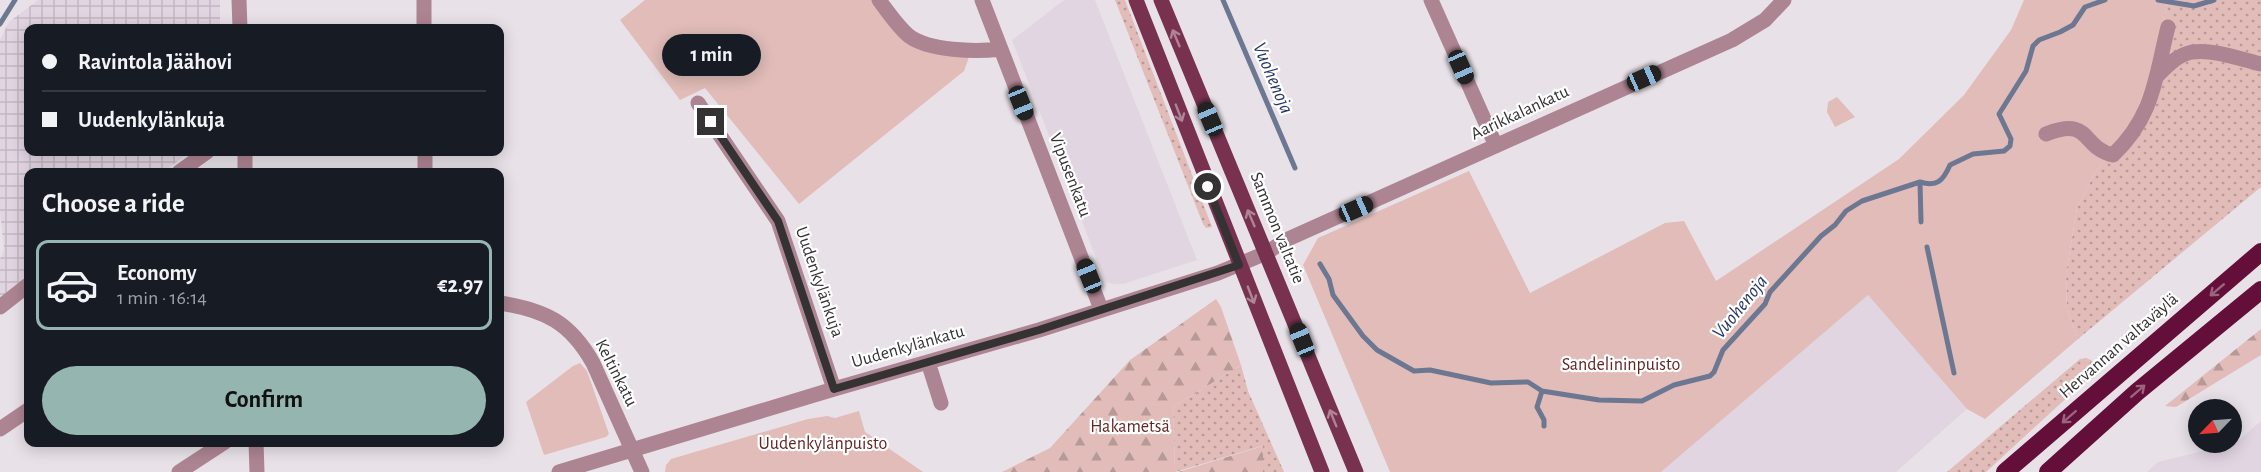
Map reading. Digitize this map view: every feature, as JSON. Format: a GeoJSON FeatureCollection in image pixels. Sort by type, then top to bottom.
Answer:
{"type":"FeatureCollection","features":[{"type":"Feature","properties":{"kind":"highway","name":"Hervannan valtaväylä"},"geometry":{"type":"LineString","coordinates":[[2005,472],[2261,252]]}},
{"type":"Feature","properties":{"kind":"highway"},"geometry":{"type":"LineString","coordinates":[[2048,472],[2137,392],[2261,290]]}},
{"type":"Feature","properties":{"kind":"main road"},"geometry":{"type":"LineString","coordinates":[[1136,0],[1322,472]]}},
{"type":"Feature","properties":{"kind":"main road","name":"Sammon valtatie"},"geometry":{"type":"LineString","coordinates":[[1161,0],[1356,472]]}},
{"type":"Feature","properties":{"kind":"street"},"geometry":{"type":"LineString","coordinates":[[239,0],[240,24]]}},
{"type":"Feature","properties":{"kind":"street"},"geometry":{"type":"LineString","coordinates":[[424,0],[424,24]]}},
{"type":"Feature","properties":{"kind":"street"},"geometry":{"type":"LineString","coordinates":[[879,0],[907,34],[917,41],[946,48],[1000,49]]}},
{"type":"Feature","properties":{"kind":"street","name":"Vipusenkatu"},"geometry":{"type":"LineString","coordinates":[[981,0],[1101,309]]}},
{"type":"Feature","properties":{"kind":"street"},"geometry":{"type":"LineString","coordinates":[[1431,0],[1496,146]]}},
{"type":"Feature","properties":{"kind":"street","name":"Aarikkalankatu"},"geometry":{"type":"LineString","coordinates":[[1266,253],[1288,239],[1732,40],[1765,20],[1784,0]]}},
{"type":"Feature","properties":{"kind":"street"},"geometry":{"type":"LineString","coordinates":[[2046,134],[2072,127],[2080,130],[2105,153],[2113,155],[2142,119],[2157,76],[2168,27]]}},
{"type":"Feature","properties":{"kind":"street"},"geometry":{"type":"LineString","coordinates":[[2157,76],[2172,61],[2191,52],[2219,54],[2261,64]]}},
{"type":"Feature","properties":{"kind":"street","name":"Uudenkylänkuja"},"geometry":{"type":"LineString","coordinates":[[698,102],[778,221],[834,389]]}},
{"type":"Feature","properties":{"kind":"street"},"geometry":{"type":"LineString","coordinates":[[185,168],[201,156]]}},
{"type":"Feature","properties":{"kind":"street","name":"Uudenkylänkatu"},"geometry":{"type":"LineString","coordinates":[[559,472],[1048,327],[1239,265],[1266,253]]}},
{"type":"Feature","properties":{"kind":"street"},"geometry":{"type":"LineString","coordinates":[[0,307],[24,288]]}},
{"type":"Feature","properties":{"kind":"street","name":"Keltinkatu"},"geometry":{"type":"LineString","coordinates":[[504,304],[536,310],[554,318],[568,330],[593,363],[630,451],[642,472]]}},
{"type":"Feature","properties":{"kind":"street"},"geometry":{"type":"LineString","coordinates":[[928,362],[940,403]]}},
{"type":"Feature","properties":{"kind":"street"},"geometry":{"type":"LineString","coordinates":[[0,429],[24,413]]}},
{"type":"Feature","properties":{"kind":"street"},"geometry":{"type":"LineString","coordinates":[[179,472],[217,447]]}},
{"type":"Feature","properties":{"kind":"street"},"geometry":{"type":"LineString","coordinates":[[256,447],[257,472]]}},
{"type":"Feature","properties":{"kind":"shaded area"},"geometry":{"type":"Polygon","coordinates":[[[38,0],[220,0],[220,24],[24,24],[24,156],[185,156],[168,168],[24,168],[24,281],[0,300],[0,259],[4,249],[0,212],[0,40],[9,22],[38,0]]]}},
{"type":"Feature","properties":{"kind":"shaded area"},"geometry":{"type":"Polygon","coordinates":[[[1064,0],[1095,0],[1197,260],[1123,284],[1106,282],[1012,40],[1064,0]]]}},
{"type":"Feature","properties":{"kind":"shaded area"},"geometry":{"type":"Polygon","coordinates":[[[1868,295],[1967,409],[1896,472],[1661,472],[1868,295]]]}},
{"type":"Feature","properties":{"kind":"shaded area"},"geometry":{"type":"Polygon","coordinates":[[[2261,421],[2261,472],[2147,472],[2158,462],[2195,453],[2242,453],[2242,438],[2261,421]]]}},
{"type":"Feature","properties":{"kind":"green space"},"geometry":{"type":"Polygon","coordinates":[[[645,0],[872,0],[893,27],[970,54],[964,71],[799,204],[705,88],[680,100],[620,20],[645,0]]]}},
{"type":"Feature","properties":{"kind":"green space"},"geometry":{"type":"Polygon","coordinates":[[[1115,0],[1125,0],[1212,227],[1206,228],[1203,224],[1115,0]]]}},
{"type":"Feature","properties":{"kind":"green space","name":"Sandelininpuisto"},"geometry":{"type":"Polygon","coordinates":[[[2024,0],[2168,0],[2147,83],[2131,126],[2094,174],[2077,208],[2066,274],[2067,310],[2078,339],[1985,419],[1967,409],[1868,295],[1661,472],[1390,472],[1303,265],[1318,238],[1469,171],[1530,293],[1665,223],[1684,221],[1716,281],[1899,159],[1964,95],[2011,30],[2024,0]]]}},
{"type":"Feature","properties":{"kind":"green space"},"geometry":{"type":"Polygon","coordinates":[[[2168,0],[2261,0],[2261,187],[2078,339],[2067,310],[2066,274],[2077,208],[2094,174],[2131,126],[2147,83],[2168,0]]]}},
{"type":"Feature","properties":{"kind":"green space"},"geometry":{"type":"Polygon","coordinates":[[[1837,97],[1855,117],[1835,127],[1827,112],[1828,102],[1837,97]]]}},
{"type":"Feature","properties":{"kind":"green space","name":"Hakametsä"},"geometry":{"type":"Polygon","coordinates":[[[1216,299],[1221,307],[1241,365],[1173,407],[1175,472],[1002,472],[1050,448],[1130,360],[1216,299]]]}},
{"type":"Feature","properties":{"kind":"green space"},"geometry":{"type":"Polygon","coordinates":[[[2261,329],[2261,355],[2176,407],[2165,406],[2261,329]]]}},
{"type":"Feature","properties":{"kind":"green space"},"geometry":{"type":"Polygon","coordinates":[[[2086,358],[2093,361],[2098,369],[1986,472],[1947,472],[2080,359],[2086,358]]]}},
{"type":"Feature","properties":{"kind":"green space"},"geometry":{"type":"Polygon","coordinates":[[[580,363],[587,371],[609,434],[606,437],[544,455],[526,402],[580,363]]]}},
{"type":"Feature","properties":{"kind":"green space"},"geometry":{"type":"Polygon","coordinates":[[[1241,365],[1248,391],[1284,472],[1263,472],[1262,446],[1175,472],[1173,407],[1241,365]]]}},
{"type":"Feature","properties":{"kind":"green space","name":"Uudenkylänpuisto"},"geometry":{"type":"Polygon","coordinates":[[[859,411],[865,432],[923,472],[665,472],[666,465],[671,459],[808,419],[827,416],[835,418],[859,411]]]}},
{"type":"Feature","properties":{"kind":"green space","name":"Hakametsä"},"geometry":{"type":"Polygon","coordinates":[[[1263,446],[1263,472],[1178,472],[1263,446]]]}},
{"type":"Feature","properties":{"kind":"waterway","name":"Vuohenoja"},"geometry":{"type":"LineString","coordinates":[[0,24],[15,0]]}},
{"type":"Feature","properties":{"kind":"waterway","name":"Vuohenoja"},"geometry":{"type":"LineString","coordinates":[[1223,0],[1295,168]]}},
{"type":"Feature","properties":{"kind":"waterway","name":"Vuohenoja"},"geometry":{"type":"LineString","coordinates":[[1320,264],[1329,279],[1333,295],[1363,336],[1377,350],[1414,371],[1430,370],[1491,383],[1528,382],[1542,391],[1599,400],[1642,401],[1674,385],[1710,376],[1723,350],[1765,304],[1770,292],[1846,211],[1862,201],[1920,182],[1935,183],[1942,179],[1950,165],[1973,154],[2004,151],[2010,146],[2011,139],[1999,114],[2026,71],[2033,46],[2039,40],[2073,25],[2085,7],[2105,0]]}},
{"type":"Feature","properties":{"kind":"waterway","name":"Vuohenoja"},"geometry":{"type":"LineString","coordinates":[[2158,0],[2194,6],[2214,0]]}},
{"type":"Feature","properties":{"kind":"waterway"},"geometry":{"type":"LineString","coordinates":[[1920,182],[1921,222]]}},
{"type":"Feature","properties":{"kind":"waterway"},"geometry":{"type":"LineString","coordinates":[[1927,247],[1954,373]]}},
{"type":"Feature","properties":{"kind":"waterway"},"geometry":{"type":"LineString","coordinates":[[1542,391],[1537,407],[1544,420],[1544,426]]}},
{"type":"Feature","properties":{"kind":"route"},"geometry":{"type":"LineString","coordinates":[[711,122],[778,221],[834,389],[1039,330],[1239,265],[1208,187]]}}]}
